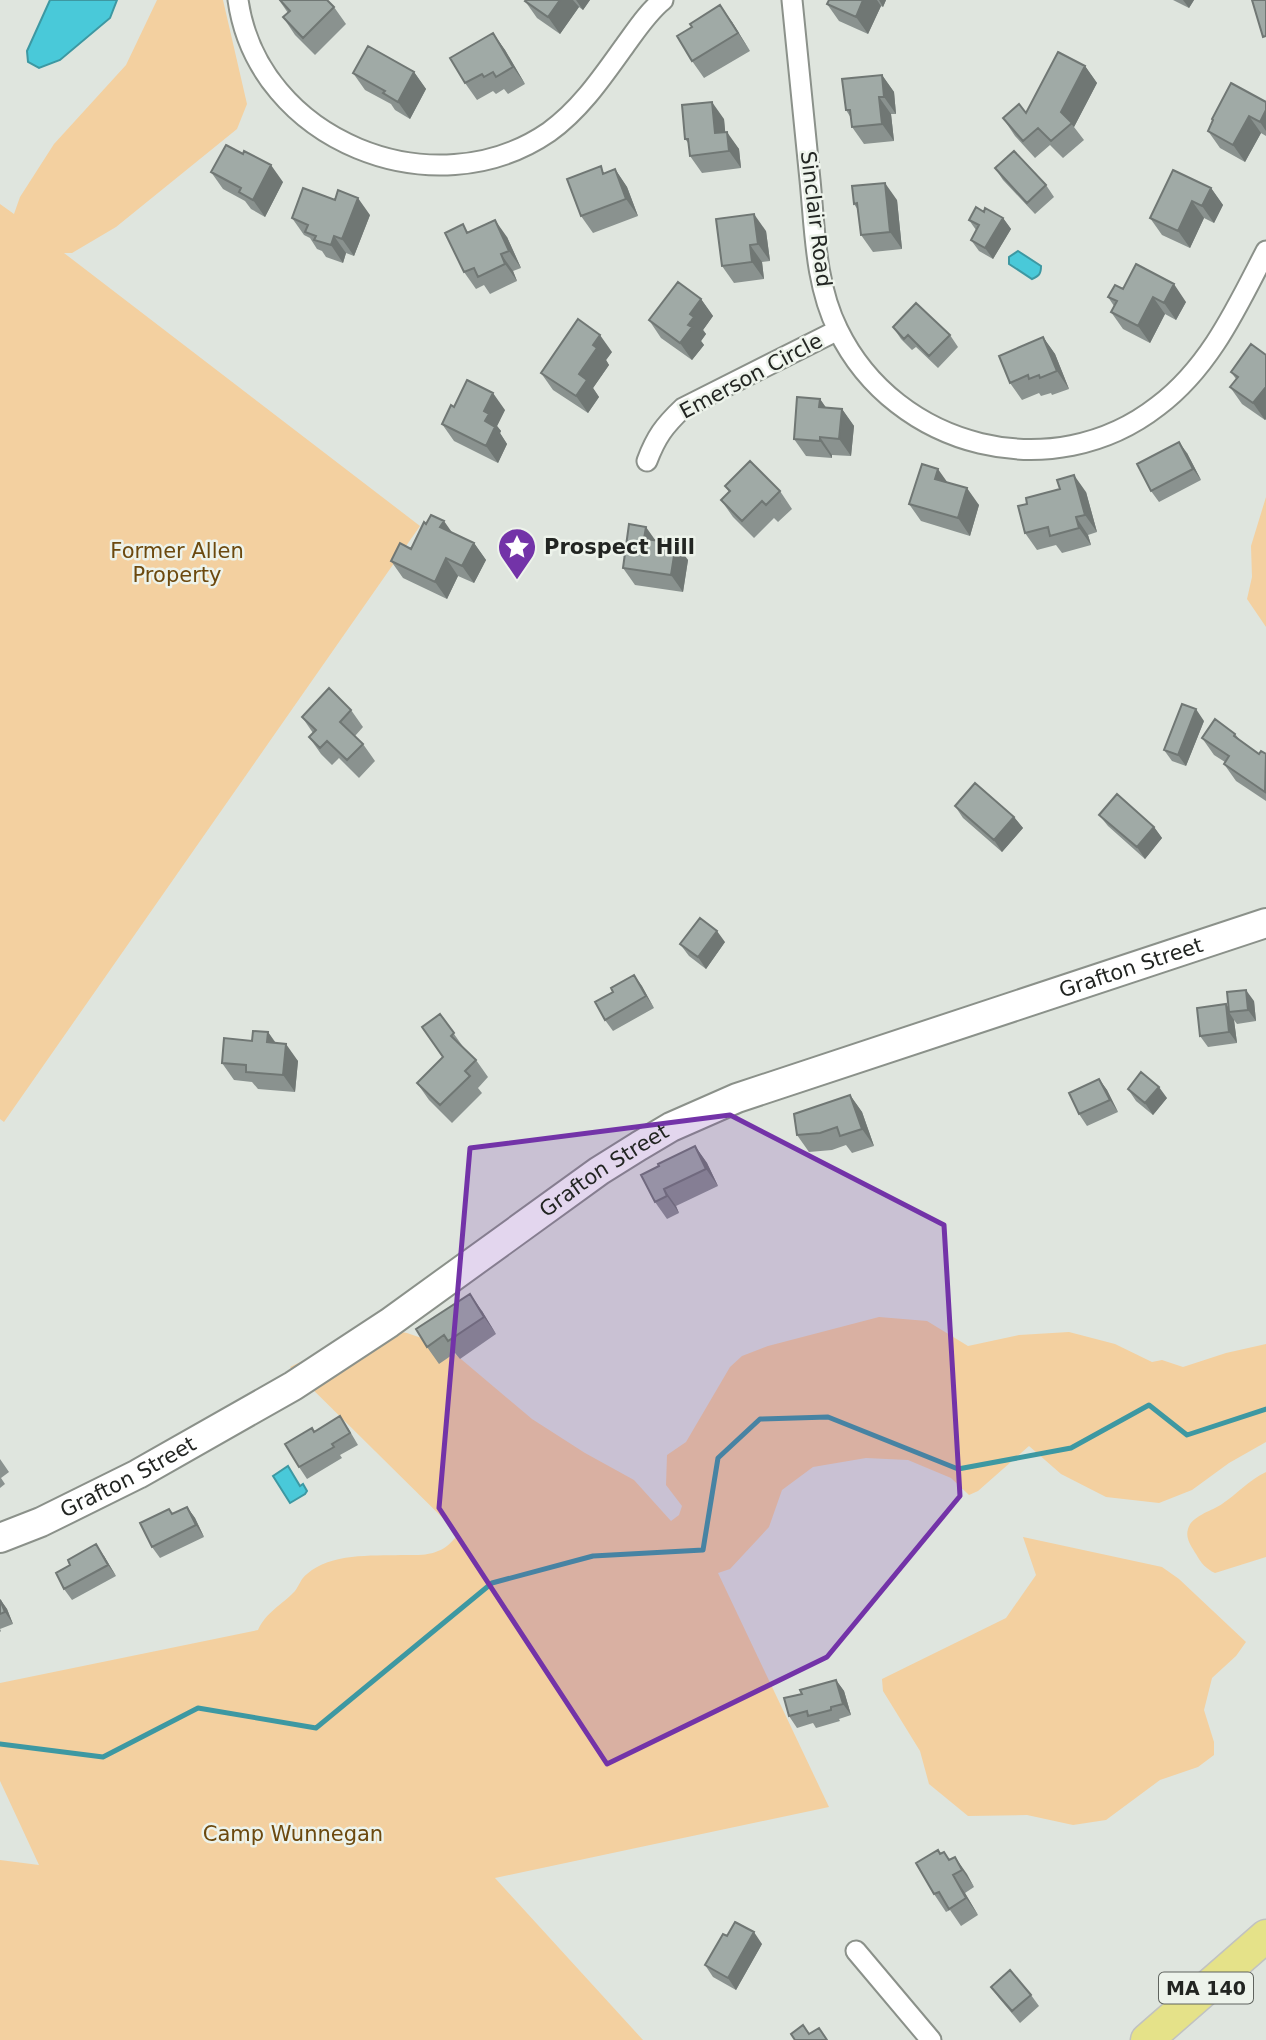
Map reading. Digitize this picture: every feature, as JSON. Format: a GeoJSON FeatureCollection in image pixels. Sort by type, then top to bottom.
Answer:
{"type":"FeatureCollection","features":[{"type":"Feature","properties":{"kind":"main road","name":"MA 140"},"geometry":{"type":"LineString","coordinates":[[1147,2040],[1266,1936]]}},
{"type":"Feature","properties":{"kind":"street"},"geometry":{"type":"LineString","coordinates":[[239,0],[247,33],[257,57],[288,102],[306,118],[367,154],[395,161],[440,165],[465,164],[509,151],[531,142],[563,121],[590,93],[646,18],[663,0]]}},
{"type":"Feature","properties":{"kind":"street","name":"Sinclair Road"},"geometry":{"type":"LineString","coordinates":[[792,0],[822,285],[838,330],[849,350],[878,387],[915,416],[936,428],[980,444],[1027,450],[1073,445],[1118,431],[1158,407],[1207,357],[1266,251]]}},
{"type":"Feature","properties":{"kind":"street","name":"Emerson Circle"},"geometry":{"type":"LineString","coordinates":[[647,461],[656,437],[683,408],[838,330]]}},
{"type":"Feature","properties":{"kind":"street","name":"Grafton Street"},"geometry":{"type":"LineString","coordinates":[[0,1538],[138,1474],[293,1386],[401,1315],[599,1171],[671,1127],[737,1098],[1266,923]]}},
{"type":"Feature","properties":{"kind":"street"},"geometry":{"type":"LineString","coordinates":[[856,1951],[931,2040]]}},
{"type":"Feature","properties":{"kind":"highlighted area"},"geometry":{"type":"Polygon","coordinates":[[[730,1115],[944,1225],[960,1496],[827,1657],[607,1764],[439,1508],[470,1148],[730,1115]]]}},
{"type":"Feature","properties":{"kind":"green space","name":"Former Allen Property"},"geometry":{"type":"Polygon","coordinates":[[[157,0],[223,0],[247,104],[237,129],[116,227],[72,253],[64,253],[420,526],[4,1122],[0,1119],[0,204],[14,214],[20,197],[54,144],[126,65],[157,0]]]}},
{"type":"Feature","properties":{"kind":"green space"},"geometry":{"type":"Polygon","coordinates":[[[1266,497],[1266,627],[1247,599],[1252,577],[1251,546],[1266,497]]]}},
{"type":"Feature","properties":{"kind":"green space","name":"Camp Wunnegan"},"geometry":{"type":"Polygon","coordinates":[[[879,1317],[927,1321],[968,1346],[1019,1335],[1069,1332],[1115,1344],[1152,1362],[1162,1360],[1183,1367],[1266,1344],[1266,1442],[1229,1463],[1192,1490],[1159,1503],[1106,1497],[1061,1474],[1029,1446],[978,1491],[969,1495],[951,1478],[908,1460],[866,1458],[813,1467],[782,1490],[769,1527],[730,1569],[718,1573],[829,1807],[495,1878],[643,2040],[0,2040],[0,1860],[39,1865],[0,1781],[0,1683],[258,1630],[270,1613],[317,1567],[352,1557],[429,1554],[450,1544],[459,1534],[290,1367],[373,1327],[407,1333],[436,1343],[455,1354],[532,1419],[634,1480],[671,1521],[679,1515],[682,1506],[666,1485],[667,1455],[686,1442],[730,1367],[742,1356],[768,1346],[879,1317]]]}},
{"type":"Feature","properties":{"kind":"green space"},"geometry":{"type":"Polygon","coordinates":[[[1266,1472],[1266,1557],[1215,1573],[1206,1568],[1189,1543],[1187,1533],[1190,1524],[1266,1472]]]}},
{"type":"Feature","properties":{"kind":"green space"},"geometry":{"type":"Polygon","coordinates":[[[1023,1537],[1162,1567],[1179,1579],[1246,1642],[1236,1656],[1212,1678],[1204,1710],[1214,1742],[1214,1755],[1198,1767],[1160,1780],[1106,1820],[1073,1825],[1027,1815],[968,1816],[929,1784],[920,1751],[883,1691],[882,1679],[1006,1618],[1036,1575],[1023,1537]]]}},
{"type":"Feature","properties":{"kind":"water"},"geometry":{"type":"Polygon","coordinates":[[[50,0],[117,0],[110,18],[60,60],[39,68],[28,62],[27,51],[50,0]]]}},
{"type":"Feature","properties":{"kind":"water"},"geometry":{"type":"Polygon","coordinates":[[[1018,251],[1041,266],[1038,276],[1032,279],[1009,264],[1009,257],[1018,251]]]}},
{"type":"Feature","properties":{"kind":"water"},"geometry":{"type":"Polygon","coordinates":[[[288,1466],[300,1486],[303,1484],[307,1491],[290,1503],[273,1476],[288,1466]]]}},
{"type":"Feature","properties":{"kind":"building"},"geometry":{"type":"Polygon","coordinates":[[[280,0],[327,0],[334,7],[303,38],[283,17],[290,11],[280,0]]]}},
{"type":"Feature","properties":{"kind":"building"},"geometry":{"type":"Polygon","coordinates":[[[526,0],[560,0],[548,17],[526,0]]]}},
{"type":"Feature","properties":{"kind":"building"},"geometry":{"type":"Polygon","coordinates":[[[829,0],[863,0],[856,17],[827,4],[829,0]]]}},
{"type":"Feature","properties":{"kind":"building"},"geometry":{"type":"Polygon","coordinates":[[[1252,0],[1266,0],[1266,36],[1263,37],[1252,0]]]}},
{"type":"Feature","properties":{"kind":"building"},"geometry":{"type":"Polygon","coordinates":[[[720,5],[738,33],[692,61],[677,36],[692,27],[690,24],[720,5]]]}},
{"type":"Feature","properties":{"kind":"building"},"geometry":{"type":"Polygon","coordinates":[[[493,33],[513,67],[496,77],[493,72],[484,77],[482,74],[465,83],[450,58],[493,33]]]}},
{"type":"Feature","properties":{"kind":"building"},"geometry":{"type":"Polygon","coordinates":[[[368,46],[414,72],[398,102],[383,93],[385,91],[353,73],[368,46]]]}},
{"type":"Feature","properties":{"kind":"building"},"geometry":{"type":"Polygon","coordinates":[[[1058,52],[1085,66],[1061,112],[1072,123],[1051,141],[1038,128],[1023,141],[1003,118],[1019,104],[1026,113],[1058,52]]]}},
{"type":"Feature","properties":{"kind":"building"},"geometry":{"type":"Polygon","coordinates":[[[882,75],[884,97],[879,97],[882,124],[852,127],[850,110],[846,110],[842,79],[882,75]]]}},
{"type":"Feature","properties":{"kind":"building"},"geometry":{"type":"Polygon","coordinates":[[[1231,83],[1266,102],[1266,110],[1260,122],[1249,116],[1233,145],[1208,131],[1231,83]]]}},
{"type":"Feature","properties":{"kind":"building"},"geometry":{"type":"Polygon","coordinates":[[[712,102],[715,133],[727,132],[729,151],[690,156],[688,139],[685,139],[682,105],[712,102]]]}},
{"type":"Feature","properties":{"kind":"building"},"geometry":{"type":"Polygon","coordinates":[[[226,145],[271,165],[253,200],[239,192],[241,188],[211,172],[226,145]]]}},
{"type":"Feature","properties":{"kind":"building"},"geometry":{"type":"Polygon","coordinates":[[[1014,151],[1046,185],[1027,203],[995,168],[1014,151]]]}},
{"type":"Feature","properties":{"kind":"building"},"geometry":{"type":"Polygon","coordinates":[[[601,166],[603,174],[615,169],[626,199],[581,216],[567,179],[601,166]]]}},
{"type":"Feature","properties":{"kind":"building"},"geometry":{"type":"Polygon","coordinates":[[[1173,170],[1211,188],[1202,206],[1192,201],[1178,231],[1150,218],[1173,170]]]}},
{"type":"Feature","properties":{"kind":"building"},"geometry":{"type":"Polygon","coordinates":[[[885,183],[890,232],[861,235],[852,186],[885,183]]]}},
{"type":"Feature","properties":{"kind":"building"},"geometry":{"type":"Polygon","coordinates":[[[303,188],[335,200],[338,190],[358,198],[342,239],[334,236],[331,245],[314,240],[316,236],[305,232],[308,225],[292,218],[303,188]]]}},
{"type":"Feature","properties":{"kind":"building"},"geometry":{"type":"Polygon","coordinates":[[[976,207],[984,212],[985,208],[1003,218],[985,248],[971,240],[979,225],[969,220],[976,207]]]}},
{"type":"Feature","properties":{"kind":"building"},"geometry":{"type":"Polygon","coordinates":[[[754,214],[758,244],[750,245],[752,262],[722,266],[716,219],[754,214]]]}},
{"type":"Feature","properties":{"kind":"building"},"geometry":{"type":"Polygon","coordinates":[[[495,220],[509,251],[501,254],[505,264],[478,277],[474,268],[464,272],[445,233],[463,224],[467,233],[495,220]]]}},
{"type":"Feature","properties":{"kind":"building"},"geometry":{"type":"Polygon","coordinates":[[[1136,264],[1174,284],[1164,303],[1153,297],[1138,326],[1111,312],[1117,301],[1108,297],[1115,285],[1123,289],[1136,264]]]}},
{"type":"Feature","properties":{"kind":"building"},"geometry":{"type":"Polygon","coordinates":[[[678,282],[701,299],[690,314],[694,317],[688,325],[692,327],[680,343],[649,320],[678,282]]]}},
{"type":"Feature","properties":{"kind":"building"},"geometry":{"type":"Polygon","coordinates":[[[916,303],[950,335],[929,356],[908,335],[904,339],[893,327],[916,303]]]}},
{"type":"Feature","properties":{"kind":"building"},"geometry":{"type":"Polygon","coordinates":[[[578,319],[600,335],[593,345],[597,348],[579,374],[587,380],[576,396],[541,373],[578,319]]]}},
{"type":"Feature","properties":{"kind":"building"},"geometry":{"type":"Polygon","coordinates":[[[1043,337],[1057,371],[1040,378],[1039,375],[1029,379],[1028,375],[1010,383],[999,356],[1043,337]]]}},
{"type":"Feature","properties":{"kind":"building"},"geometry":{"type":"Polygon","coordinates":[[[1251,344],[1266,355],[1266,387],[1253,403],[1230,387],[1238,377],[1231,372],[1251,344]]]}},
{"type":"Feature","properties":{"kind":"building"},"geometry":{"type":"Polygon","coordinates":[[[467,380],[493,393],[484,411],[489,414],[485,421],[495,427],[486,446],[442,424],[467,380]]]}},
{"type":"Feature","properties":{"kind":"building"},"geometry":{"type":"Polygon","coordinates":[[[797,397],[820,399],[819,407],[842,409],[839,439],[794,439],[797,397]]]}},
{"type":"Feature","properties":{"kind":"building"},"geometry":{"type":"Polygon","coordinates":[[[1179,442],[1193,469],[1151,491],[1137,464],[1179,442]]]}},
{"type":"Feature","properties":{"kind":"building"},"geometry":{"type":"Polygon","coordinates":[[[750,461],[780,491],[766,505],[762,501],[742,521],[721,500],[730,491],[725,486],[750,461]]]}},
{"type":"Feature","properties":{"kind":"building"},"geometry":{"type":"Polygon","coordinates":[[[922,464],[938,469],[935,479],[967,488],[958,518],[909,504],[922,464]]]}},
{"type":"Feature","properties":{"kind":"building"},"geometry":{"type":"Polygon","coordinates":[[[1074,475],[1085,515],[1076,517],[1079,528],[1050,536],[1048,527],[1025,533],[1018,506],[1027,504],[1026,498],[1060,489],[1057,480],[1074,475]]]}},
{"type":"Feature","properties":{"kind":"building"},"geometry":{"type":"Polygon","coordinates":[[[431,515],[444,521],[440,527],[474,543],[462,566],[446,558],[435,582],[391,561],[400,543],[411,549],[424,522],[426,524],[431,515]]]}},
{"type":"Feature","properties":{"kind":"building"},"geometry":{"type":"Polygon","coordinates":[[[629,524],[646,527],[644,539],[676,543],[671,575],[623,568],[629,524]]]}},
{"type":"Feature","properties":{"kind":"building"},"geometry":{"type":"Polygon","coordinates":[[[329,688],[351,710],[340,722],[363,744],[347,760],[327,741],[320,748],[309,737],[316,730],[302,717],[329,688]]]}},
{"type":"Feature","properties":{"kind":"building"},"geometry":{"type":"Polygon","coordinates":[[[1182,704],[1196,709],[1178,755],[1164,750],[1182,704]]]}},
{"type":"Feature","properties":{"kind":"building"},"geometry":{"type":"Polygon","coordinates":[[[1215,719],[1259,754],[1261,751],[1266,754],[1265,792],[1224,764],[1229,756],[1202,738],[1215,719]]]}},
{"type":"Feature","properties":{"kind":"building"},"geometry":{"type":"Polygon","coordinates":[[[975,783],[1014,817],[994,840],[955,806],[975,783]]]}},
{"type":"Feature","properties":{"kind":"building"},"geometry":{"type":"Polygon","coordinates":[[[1117,794],[1154,827],[1137,847],[1099,815],[1117,794]]]}},
{"type":"Feature","properties":{"kind":"building"},"geometry":{"type":"Polygon","coordinates":[[[700,918],[717,931],[698,957],[680,944],[700,918]]]}},
{"type":"Feature","properties":{"kind":"building"},"geometry":{"type":"Polygon","coordinates":[[[634,975],[646,996],[605,1020],[595,1002],[613,992],[611,988],[634,975]]]}},
{"type":"Feature","properties":{"kind":"building"},"geometry":{"type":"Polygon","coordinates":[[[1246,990],[1248,1010],[1229,1012],[1227,992],[1246,990]]]}},
{"type":"Feature","properties":{"kind":"building"},"geometry":{"type":"Polygon","coordinates":[[[1226,1004],[1229,1032],[1200,1036],[1197,1008],[1226,1004]]]}},
{"type":"Feature","properties":{"kind":"building"},"geometry":{"type":"Polygon","coordinates":[[[440,1014],[454,1033],[451,1036],[476,1060],[465,1071],[470,1076],[440,1105],[417,1083],[443,1057],[422,1027],[440,1014]]]}},
{"type":"Feature","properties":{"kind":"building"},"geometry":{"type":"Polygon","coordinates":[[[253,1031],[268,1032],[267,1042],[286,1044],[283,1075],[246,1072],[246,1065],[222,1063],[224,1038],[252,1041],[253,1031]]]}},
{"type":"Feature","properties":{"kind":"building"},"geometry":{"type":"Polygon","coordinates":[[[1141,1072],[1159,1087],[1145,1103],[1128,1089],[1141,1072]]]}},
{"type":"Feature","properties":{"kind":"building"},"geometry":{"type":"Polygon","coordinates":[[[1099,1079],[1110,1100],[1079,1114],[1069,1093],[1099,1079]]]}},
{"type":"Feature","properties":{"kind":"building"},"geometry":{"type":"Polygon","coordinates":[[[850,1095],[862,1129],[840,1136],[837,1127],[820,1133],[797,1135],[794,1114],[850,1095]]]}},
{"type":"Feature","properties":{"kind":"building"},"geometry":{"type":"Polygon","coordinates":[[[695,1146],[706,1169],[664,1189],[667,1196],[655,1202],[641,1175],[695,1146]]]}},
{"type":"Feature","properties":{"kind":"building"},"geometry":{"type":"Polygon","coordinates":[[[470,1294],[484,1317],[448,1341],[444,1335],[427,1347],[416,1329],[470,1294]]]}},
{"type":"Feature","properties":{"kind":"building"},"geometry":{"type":"Polygon","coordinates":[[[340,1416],[350,1433],[332,1444],[334,1447],[299,1467],[285,1444],[312,1428],[314,1432],[340,1416]]]}},
{"type":"Feature","properties":{"kind":"building"},"geometry":{"type":"Polygon","coordinates":[[[187,1507],[196,1525],[152,1547],[140,1523],[169,1509],[172,1514],[187,1507]]]}},
{"type":"Feature","properties":{"kind":"building"},"geometry":{"type":"Polygon","coordinates":[[[96,1544],[108,1565],[64,1589],[56,1573],[70,1565],[68,1560],[96,1544]]]}},
{"type":"Feature","properties":{"kind":"building"},"geometry":{"type":"Polygon","coordinates":[[[0,1600],[5,1612],[0,1614],[0,1600]]]}},
{"type":"Feature","properties":{"kind":"building"},"geometry":{"type":"Polygon","coordinates":[[[836,1680],[843,1704],[808,1716],[807,1711],[789,1716],[784,1698],[802,1694],[800,1690],[836,1680]]]}},
{"type":"Feature","properties":{"kind":"building"},"geometry":{"type":"Polygon","coordinates":[[[938,1850],[940,1854],[944,1852],[949,1860],[955,1857],[962,1870],[953,1875],[966,1898],[949,1909],[939,1892],[934,1894],[916,1863],[938,1850]]]}},
{"type":"Feature","properties":{"kind":"building"},"geometry":{"type":"Polygon","coordinates":[[[735,1922],[754,1932],[728,1978],[705,1965],[723,1934],[727,1936],[735,1922]]]}},
{"type":"Feature","properties":{"kind":"building"},"geometry":{"type":"Polygon","coordinates":[[[1010,1970],[1031,1995],[1012,2011],[991,1987],[1010,1970]]]}},
{"type":"Feature","properties":{"kind":"building"},"geometry":{"type":"Polygon","coordinates":[[[803,2025],[809,2034],[819,2028],[827,2040],[795,2040],[791,2034],[803,2025]]]}},
{"type":"Feature","properties":{"kind":"waterway"},"geometry":{"type":"LineString","coordinates":[[0,1744],[103,1757],[198,1708],[316,1728],[492,1583],[593,1556],[703,1550],[718,1458],[760,1419],[828,1417],[958,1469],[1071,1448],[1149,1405],[1187,1435],[1266,1409]]}},
{"type":"Feature","properties":{"kind":"place","name":"Prospect Hill"},"geometry":{"type":"Point","coordinates":[517,581]}}]}
